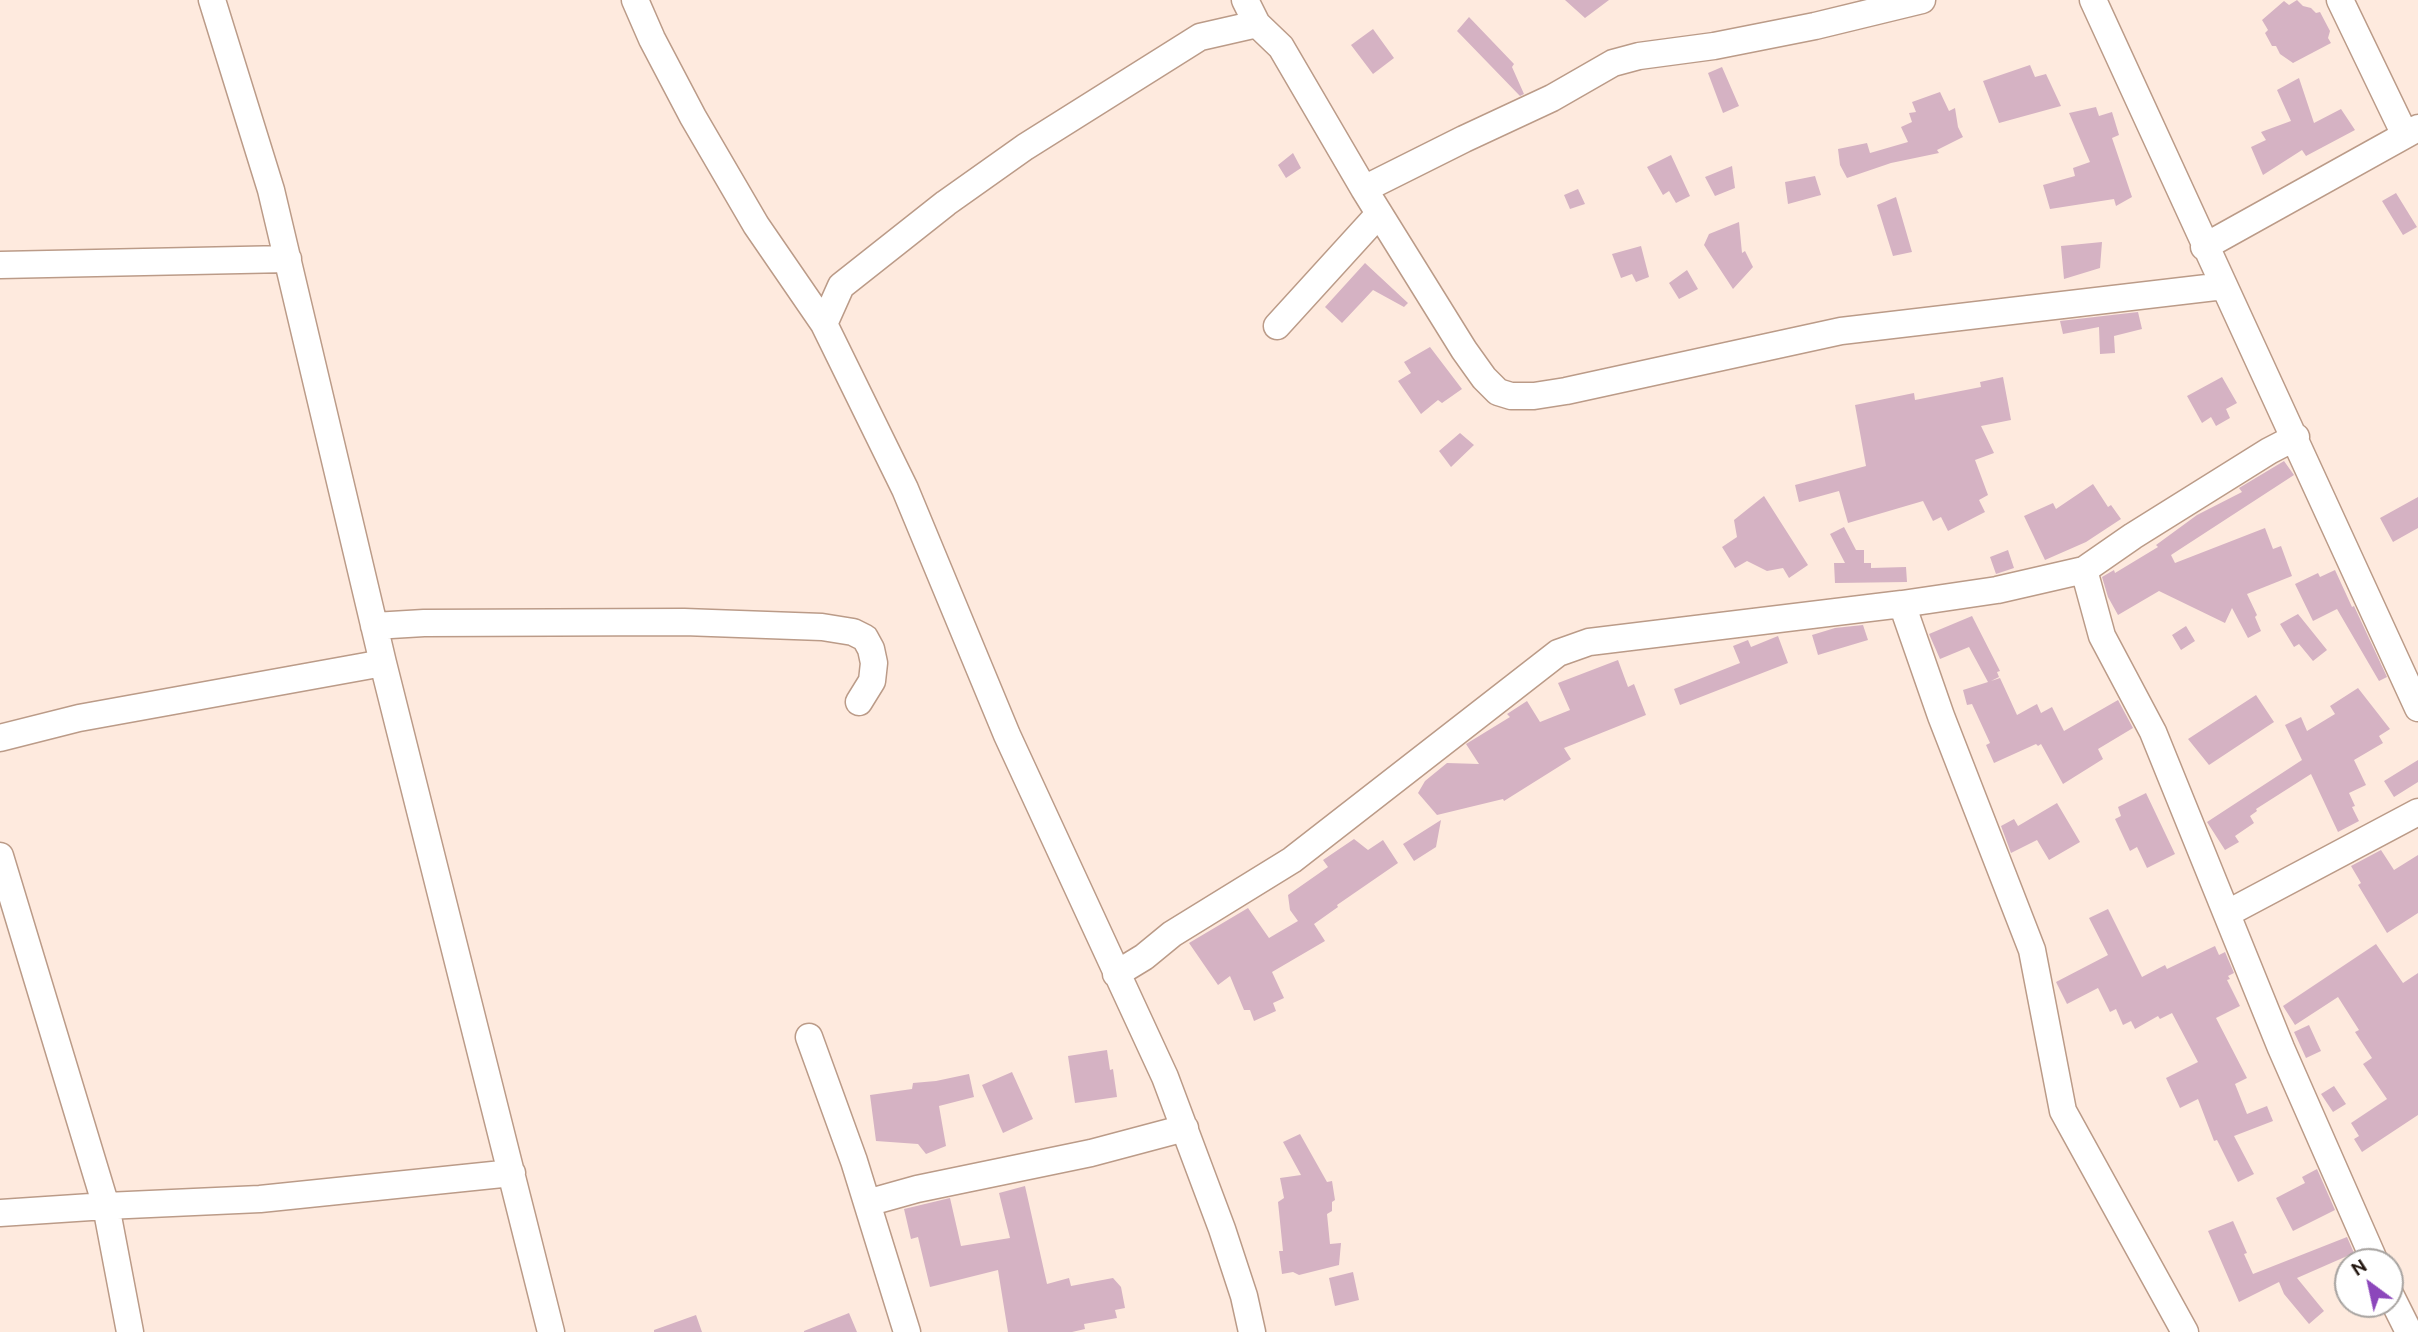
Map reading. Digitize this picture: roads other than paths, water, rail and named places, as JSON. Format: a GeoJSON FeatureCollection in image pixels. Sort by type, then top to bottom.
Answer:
{"type":"FeatureCollection","features":[{"type":"Feature","properties":{"kind":"street"},"geometry":{"type":"LineString","coordinates":[[212,0],[271,190],[383,663],[551,1332]]}},
{"type":"Feature","properties":{"kind":"street"},"geometry":{"type":"LineString","coordinates":[[635,0],[693,117],[757,225],[824,324],[905,489],[1007,735],[1165,1077],[1222,1229],[1244,1296],[1252,1332]]}},
{"type":"Feature","properties":{"kind":"street"},"geometry":{"type":"LineString","coordinates":[[824,324],[841,286],[946,203],[1025,147],[1200,37],[1233,0]]}},
{"type":"Feature","properties":{"kind":"street"},"geometry":{"type":"LineString","coordinates":[[1245,0],[1256,24],[1281,47],[1364,189],[1478,369],[1498,392],[1511,396],[1566,391],[1841,331],[2224,286]]}},
{"type":"Feature","properties":{"kind":"street"},"geometry":{"type":"LineString","coordinates":[[1364,189],[1552,98],[1613,63],[1639,56],[1714,46],[1815,26],[1922,0]]}},
{"type":"Feature","properties":{"kind":"street"},"geometry":{"type":"LineString","coordinates":[[2094,0],[2204,247],[2296,437],[2418,708]]}},
{"type":"Feature","properties":{"kind":"street"},"geometry":{"type":"LineString","coordinates":[[2204,247],[2411,131],[2340,0]]}},
{"type":"Feature","properties":{"kind":"street"},"geometry":{"type":"LineString","coordinates":[[1200,37],[1256,24]]}},
{"type":"Feature","properties":{"kind":"street"},"geometry":{"type":"LineString","coordinates":[[1277,326],[1380,214]]}},
{"type":"Feature","properties":{"kind":"street"},"geometry":{"type":"LineString","coordinates":[[0,265],[288,259]]}},
{"type":"Feature","properties":{"kind":"street"},"geometry":{"type":"LineString","coordinates":[[799,285],[841,286]]}},
{"type":"Feature","properties":{"kind":"street"},"geometry":{"type":"LineString","coordinates":[[1116,974],[1144,957],[1172,934],[1292,860],[1558,653],[1589,642],[1997,590],[2084,570],[2133,536],[2296,437]]}},
{"type":"Feature","properties":{"kind":"street"},"geometry":{"type":"LineString","coordinates":[[2084,570],[2102,636],[2153,732],[2281,1048],[2369,1248]]}},
{"type":"Feature","properties":{"kind":"street"},"geometry":{"type":"LineString","coordinates":[[1902,604],[1941,716],[2032,950],[2063,1111],[2185,1332]]}},
{"type":"Feature","properties":{"kind":"street"},"geometry":{"type":"LineString","coordinates":[[374,626],[424,623],[684,622],[822,628],[853,632],[865,638],[874,663],[872,681],[859,702]]}},
{"type":"Feature","properties":{"kind":"street"},"geometry":{"type":"LineString","coordinates":[[0,738],[79,718],[383,663]]}},
{"type":"Feature","properties":{"kind":"street"},"geometry":{"type":"LineString","coordinates":[[2228,913],[2418,812]]}},
{"type":"Feature","properties":{"kind":"street"},"geometry":{"type":"LineString","coordinates":[[0,856],[106,1206],[130,1332]]}},
{"type":"Feature","properties":{"kind":"street"},"geometry":{"type":"LineString","coordinates":[[809,1037],[867,1203],[907,1332]]}},
{"type":"Feature","properties":{"kind":"street"},"geometry":{"type":"LineString","coordinates":[[867,1203],[917,1189],[1091,1153],[1185,1128]]}},
{"type":"Feature","properties":{"kind":"street"},"geometry":{"type":"LineString","coordinates":[[0,1213],[260,1199],[512,1173]]}}]}
